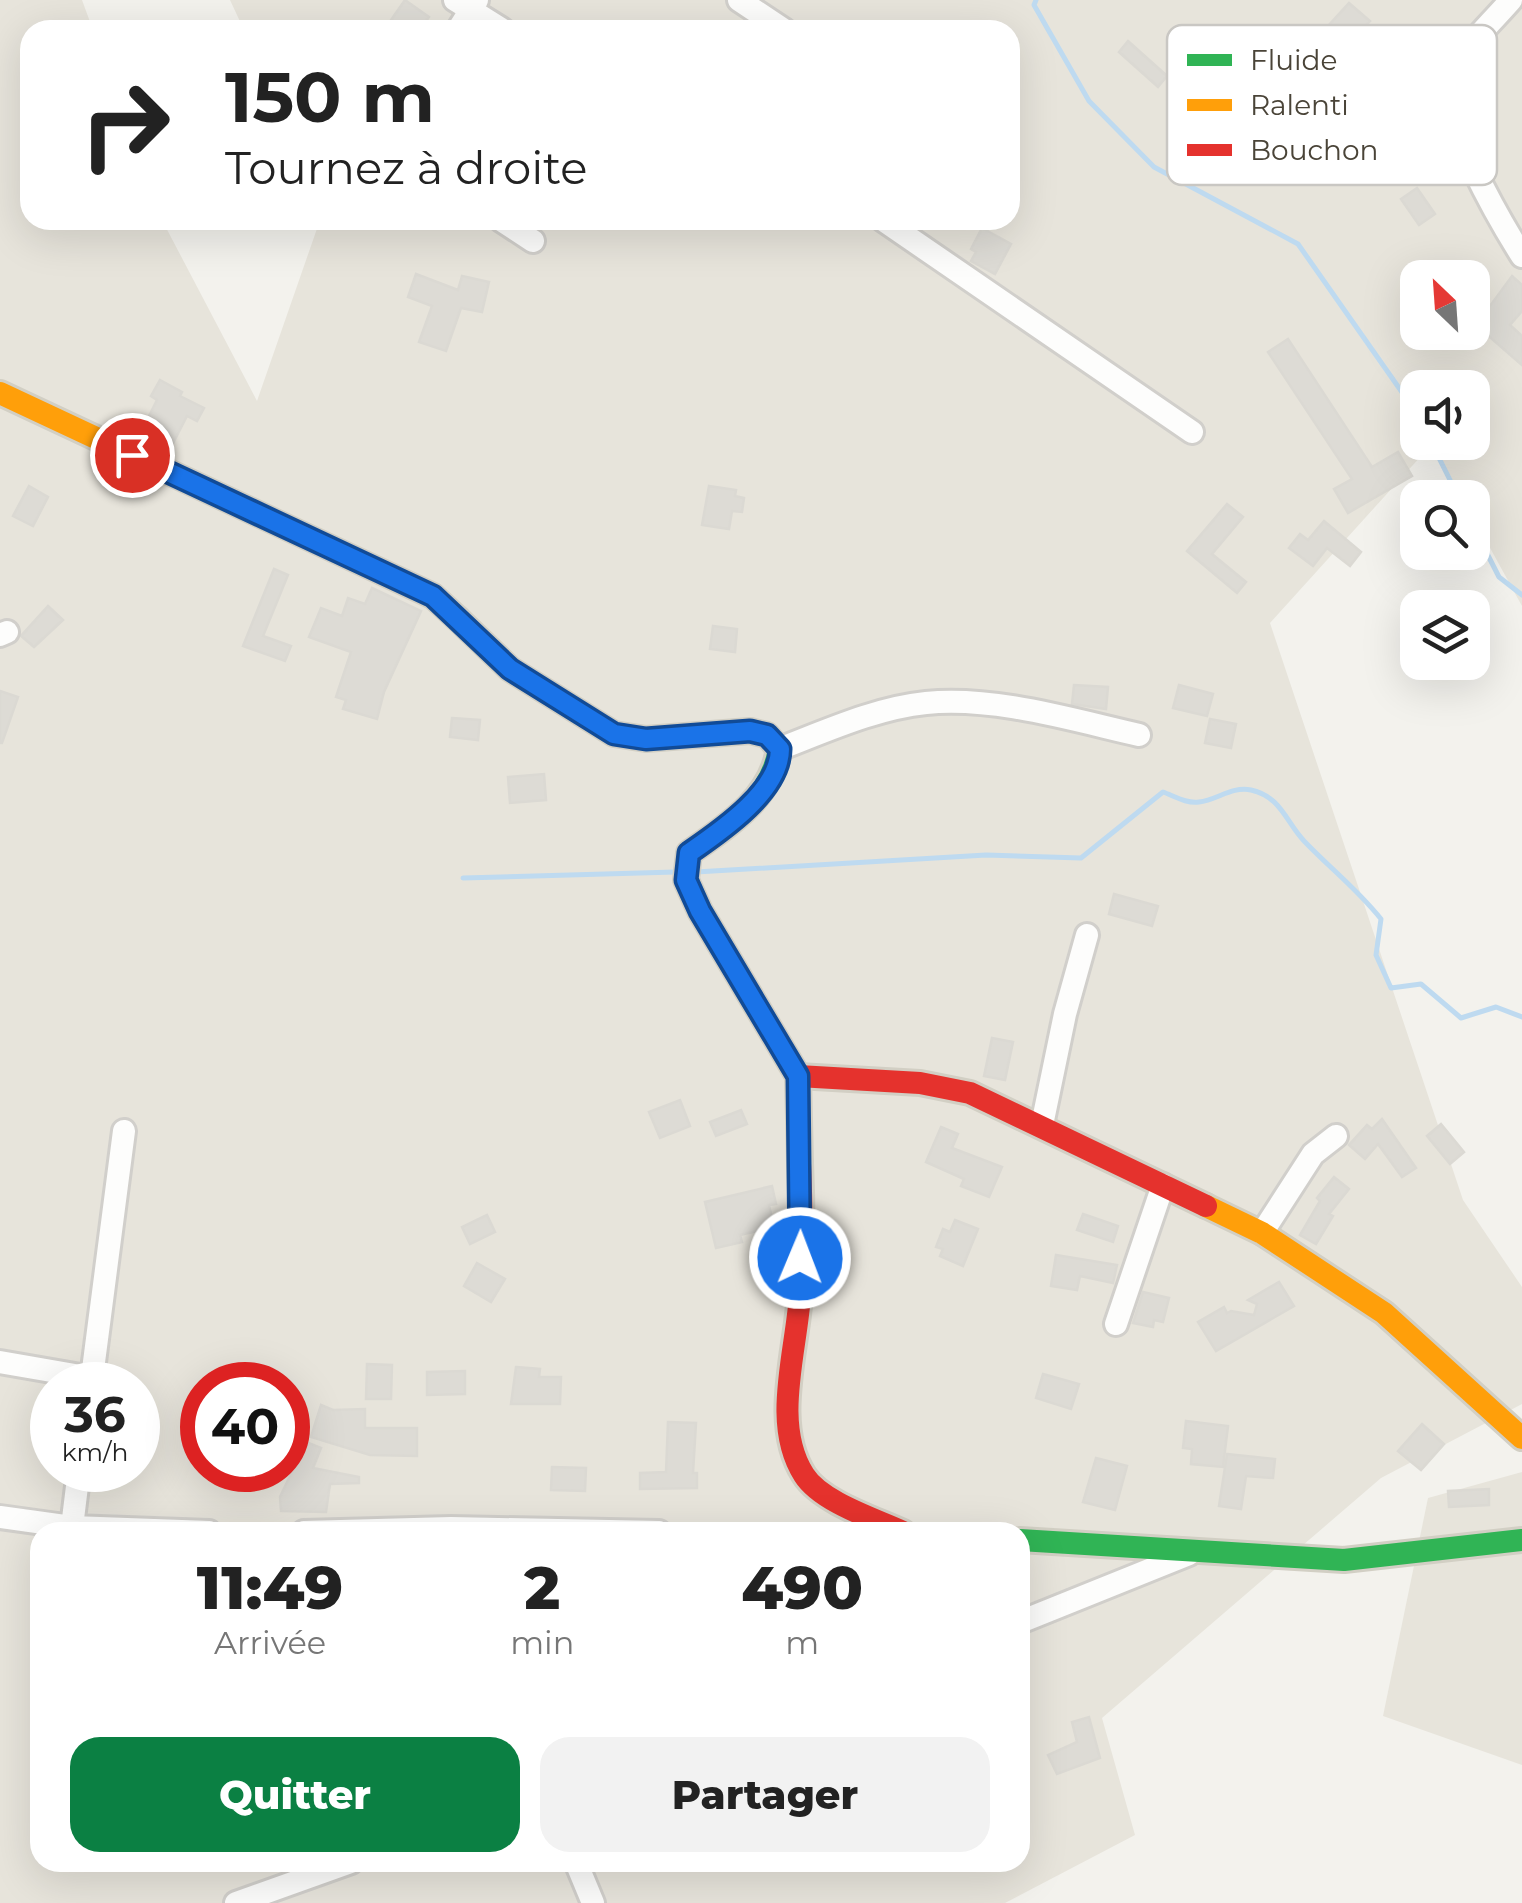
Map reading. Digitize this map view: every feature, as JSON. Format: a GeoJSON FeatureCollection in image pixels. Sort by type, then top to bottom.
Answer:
{"type":"FeatureCollection","features":[{"type":"Feature","properties":{"kind":"street"},"geometry":{"type":"LineString","coordinates":[[739,0],[769,20]]}},
{"type":"Feature","properties":{"kind":"street"},"geometry":{"type":"LineString","coordinates":[[1490,25],[1511,0]]}},
{"type":"Feature","properties":{"kind":"street"},"geometry":{"type":"LineString","coordinates":[[1483,185],[1522,256]]}},
{"type":"Feature","properties":{"kind":"street"},"geometry":{"type":"LineString","coordinates":[[517,230],[534,241]]}},
{"type":"Feature","properties":{"kind":"street"},"geometry":{"type":"LineString","coordinates":[[898,230],[1192,432]]}},
{"type":"Feature","properties":{"kind":"street"},"geometry":{"type":"LineString","coordinates":[[0,393],[433,596],[510,669],[614,734],[646,739],[750,731],[767,735],[780,749]]}},
{"type":"Feature","properties":{"kind":"street"},"geometry":{"type":"LineString","coordinates":[[780,749],[896,708],[951,701],[1044,713],[1139,736]]}},
{"type":"Feature","properties":{"kind":"street"},"geometry":{"type":"LineString","coordinates":[[780,749],[776,774],[766,788],[689,853],[686,880],[700,911],[798,1076],[802,1182],[800,1295],[787,1419],[804,1476],[822,1494],[882,1522]]}},
{"type":"Feature","properties":{"kind":"street"},"geometry":{"type":"LineString","coordinates":[[1042,1125],[1065,1014],[1087,935]]}},
{"type":"Feature","properties":{"kind":"street"},"geometry":{"type":"LineString","coordinates":[[798,1076],[920,1083],[970,1093],[1262,1233],[1384,1313],[1522,1438]]}},
{"type":"Feature","properties":{"kind":"street"},"geometry":{"type":"LineString","coordinates":[[94,1362],[124,1131]]}},
{"type":"Feature","properties":{"kind":"street"},"geometry":{"type":"LineString","coordinates":[[1262,1233],[1313,1154],[1336,1136]]}},
{"type":"Feature","properties":{"kind":"street"},"geometry":{"type":"LineString","coordinates":[[1116,1324],[1163,1185]]}},
{"type":"Feature","properties":{"kind":"street"},"geometry":{"type":"LineString","coordinates":[[0,1362],[30,1369]]}},
{"type":"Feature","properties":{"kind":"street"},"geometry":{"type":"LineString","coordinates":[[73,1522],[76,1492]]}},
{"type":"Feature","properties":{"kind":"street"},"geometry":{"type":"LineString","coordinates":[[0,1517],[36,1522]]}},
{"type":"Feature","properties":{"kind":"street"},"geometry":{"type":"LineString","coordinates":[[1030,1541],[1191,1554],[1344,1560],[1522,1540]]}},
{"type":"Feature","properties":{"kind":"street"},"geometry":{"type":"LineString","coordinates":[[1030,1618],[1191,1554]]}},
{"type":"Feature","properties":{"kind":"street"},"geometry":{"type":"LineString","coordinates":[[236,1903],[323,1872]]}},
{"type":"Feature","properties":{"kind":"street"},"geometry":{"type":"LineString","coordinates":[[580,1872],[592,1903]]}},
{"type":"Feature","properties":{"kind":"shaded area"},"geometry":{"type":"Polygon","coordinates":[[[0,0],[82,0],[89,20],[20,20],[20,230],[167,230],[257,401],[317,230],[1020,230],[1020,20],[239,20],[230,0],[1522,0],[1522,606],[1490,548],[1490,480],[1452,480],[1441,460],[1490,460],[1490,370],[1400,370],[1400,460],[1418,460],[1270,623],[1463,1200],[1522,1287],[1522,1404],[1381,1478],[1102,1718],[1135,1835],[1005,1903],[0,1903],[0,0]]]}},
{"type":"Feature","properties":{"kind":"shaded area"},"geometry":{"type":"Polygon","coordinates":[[[1522,1472],[1522,1765],[1383,1716],[1428,1498],[1522,1472]]]}},
{"type":"Feature","properties":{"kind":"building"},"geometry":{"type":"Polygon","coordinates":[[[405,0],[429,17],[427,20],[391,20],[405,0]]]}},
{"type":"Feature","properties":{"kind":"building"},"geometry":{"type":"Polygon","coordinates":[[[1349,3],[1370,21],[1366,25],[1329,25],[1349,3]]]}},
{"type":"Feature","properties":{"kind":"building"},"geometry":{"type":"Polygon","coordinates":[[[1128,41],[1167,76],[1158,87],[1119,52],[1128,41]]]}},
{"type":"Feature","properties":{"kind":"building"},"geometry":{"type":"Polygon","coordinates":[[[1417,188],[1435,214],[1419,225],[1401,199],[1417,188]]]}},
{"type":"Feature","properties":{"kind":"building"},"geometry":{"type":"Polygon","coordinates":[[[981,230],[1011,244],[995,274],[971,261],[976,252],[971,249],[981,230]]]}},
{"type":"Feature","properties":{"kind":"building"},"geometry":{"type":"Polygon","coordinates":[[[416,274],[458,290],[462,276],[489,282],[482,312],[461,308],[446,351],[419,342],[432,306],[408,297],[416,274]]]}},
{"type":"Feature","properties":{"kind":"building"},"geometry":{"type":"Polygon","coordinates":[[[1512,276],[1522,285],[1522,311],[1510,325],[1522,336],[1522,365],[1490,337],[1490,306],[1512,276]]]}},
{"type":"Feature","properties":{"kind":"building"},"geometry":{"type":"Polygon","coordinates":[[[1288,339],[1372,467],[1398,452],[1412,476],[1348,513],[1334,489],[1352,479],[1268,352],[1288,339]]]}},
{"type":"Feature","properties":{"kind":"building"},"geometry":{"type":"Polygon","coordinates":[[[160,380],[204,408],[197,421],[187,416],[171,447],[141,432],[157,400],[151,396],[160,380]]]}},
{"type":"Feature","properties":{"kind":"building"},"geometry":{"type":"Polygon","coordinates":[[[29,486],[48,497],[33,526],[13,516],[29,486]]]}},
{"type":"Feature","properties":{"kind":"building"},"geometry":{"type":"Polygon","coordinates":[[[709,486],[736,490],[735,496],[744,498],[742,512],[732,511],[729,529],[702,525],[709,486]]]}},
{"type":"Feature","properties":{"kind":"building"},"geometry":{"type":"Polygon","coordinates":[[[1227,504],[1243,517],[1212,554],[1246,582],[1237,593],[1187,551],[1227,504]]]}},
{"type":"Feature","properties":{"kind":"building"},"geometry":{"type":"Polygon","coordinates":[[[1324,521],[1361,552],[1350,566],[1327,548],[1313,566],[1289,548],[1300,534],[1308,540],[1324,521]]]}},
{"type":"Feature","properties":{"kind":"building"},"geometry":{"type":"Polygon","coordinates":[[[274,569],[288,575],[263,636],[291,646],[285,661],[243,646],[274,569]]]}},
{"type":"Feature","properties":{"kind":"building"},"geometry":{"type":"Polygon","coordinates":[[[372,588],[421,611],[384,692],[377,719],[343,709],[346,700],[336,697],[351,652],[309,637],[321,608],[342,616],[348,598],[365,604],[372,588]]]}},
{"type":"Feature","properties":{"kind":"building"},"geometry":{"type":"Polygon","coordinates":[[[48,606],[63,620],[34,647],[21,636],[48,606]]]}},
{"type":"Feature","properties":{"kind":"building"},"geometry":{"type":"Polygon","coordinates":[[[713,626],[737,629],[735,652],[710,649],[713,626]]]}},
{"type":"Feature","properties":{"kind":"building"},"geometry":{"type":"Polygon","coordinates":[[[1074,685],[1108,687],[1106,709],[1072,704],[1074,685]]]}},
{"type":"Feature","properties":{"kind":"building"},"geometry":{"type":"Polygon","coordinates":[[[1179,685],[1213,694],[1207,716],[1173,708],[1179,685]]]}},
{"type":"Feature","properties":{"kind":"building"},"geometry":{"type":"Polygon","coordinates":[[[0,691],[18,697],[2,743],[0,743],[0,691]]]}},
{"type":"Feature","properties":{"kind":"building"},"geometry":{"type":"Polygon","coordinates":[[[452,718],[480,720],[478,740],[450,737],[452,718]]]}},
{"type":"Feature","properties":{"kind":"building"},"geometry":{"type":"Polygon","coordinates":[[[1210,719],[1236,724],[1231,748],[1205,743],[1210,719]]]}},
{"type":"Feature","properties":{"kind":"building"},"geometry":{"type":"Polygon","coordinates":[[[544,774],[546,800],[510,803],[508,777],[544,774]]]}},
{"type":"Feature","properties":{"kind":"building"},"geometry":{"type":"Polygon","coordinates":[[[1114,894],[1158,906],[1152,926],[1109,914],[1114,894]]]}},
{"type":"Feature","properties":{"kind":"building"},"geometry":{"type":"Polygon","coordinates":[[[992,1038],[1013,1042],[1005,1080],[984,1076],[992,1038]]]}},
{"type":"Feature","properties":{"kind":"building"},"geometry":{"type":"Polygon","coordinates":[[[680,1100],[690,1126],[660,1138],[649,1112],[680,1100]]]}},
{"type":"Feature","properties":{"kind":"building"},"geometry":{"type":"Polygon","coordinates":[[[741,1110],[747,1124],[716,1136],[710,1122],[741,1110]]]}},
{"type":"Feature","properties":{"kind":"building"},"geometry":{"type":"Polygon","coordinates":[[[1382,1119],[1416,1168],[1402,1177],[1378,1144],[1365,1159],[1349,1145],[1367,1125],[1372,1129],[1382,1119]]]}},
{"type":"Feature","properties":{"kind":"building"},"geometry":{"type":"Polygon","coordinates":[[[1441,1124],[1464,1152],[1450,1164],[1427,1136],[1441,1124]]]}},
{"type":"Feature","properties":{"kind":"building"},"geometry":{"type":"Polygon","coordinates":[[[941,1127],[958,1134],[952,1148],[1002,1167],[989,1197],[961,1186],[964,1179],[926,1162],[941,1127]]]}},
{"type":"Feature","properties":{"kind":"building"},"geometry":{"type":"Polygon","coordinates":[[[1334,1177],[1349,1189],[1329,1214],[1333,1216],[1316,1244],[1300,1235],[1320,1201],[1317,1198],[1334,1177]]]}},
{"type":"Feature","properties":{"kind":"building"},"geometry":{"type":"Polygon","coordinates":[[[772,1186],[776,1204],[769,1205],[774,1227],[740,1235],[742,1242],[716,1248],[705,1202],[772,1186]]]}},
{"type":"Feature","properties":{"kind":"building"},"geometry":{"type":"Polygon","coordinates":[[[1083,1214],[1118,1226],[1113,1242],[1077,1230],[1083,1214]]]}},
{"type":"Feature","properties":{"kind":"building"},"geometry":{"type":"Polygon","coordinates":[[[487,1215],[495,1232],[470,1244],[462,1227],[487,1215]]]}},
{"type":"Feature","properties":{"kind":"building"},"geometry":{"type":"Polygon","coordinates":[[[955,1220],[978,1229],[963,1266],[940,1256],[943,1249],[936,1247],[943,1229],[950,1232],[955,1220]]]}},
{"type":"Feature","properties":{"kind":"building"},"geometry":{"type":"Polygon","coordinates":[[[1056,1255],[1117,1265],[1113,1283],[1080,1276],[1077,1290],[1051,1286],[1056,1255]]]}},
{"type":"Feature","properties":{"kind":"building"},"geometry":{"type":"Polygon","coordinates":[[[477,1263],[505,1279],[491,1302],[464,1286],[477,1263]]]}},
{"type":"Feature","properties":{"kind":"building"},"geometry":{"type":"Polygon","coordinates":[[[1279,1282],[1294,1306],[1216,1351],[1198,1322],[1224,1307],[1227,1313],[1254,1315],[1257,1304],[1248,1300],[1279,1282]]]}},
{"type":"Feature","properties":{"kind":"building"},"geometry":{"type":"Polygon","coordinates":[[[1143,1292],[1169,1298],[1163,1322],[1154,1320],[1153,1327],[1133,1323],[1143,1292]]]}},
{"type":"Feature","properties":{"kind":"building"},"geometry":{"type":"Polygon","coordinates":[[[367,1364],[392,1365],[391,1399],[366,1399],[367,1364]]]}},
{"type":"Feature","properties":{"kind":"building"},"geometry":{"type":"Polygon","coordinates":[[[516,1367],[540,1369],[539,1377],[561,1377],[560,1404],[511,1404],[516,1367]]]}},
{"type":"Feature","properties":{"kind":"building"},"geometry":{"type":"Polygon","coordinates":[[[465,1371],[465,1394],[427,1395],[427,1372],[465,1371]]]}},
{"type":"Feature","properties":{"kind":"building"},"geometry":{"type":"Polygon","coordinates":[[[1043,1374],[1079,1384],[1071,1409],[1036,1398],[1043,1374]]]}},
{"type":"Feature","properties":{"kind":"building"},"geometry":{"type":"Polygon","coordinates":[[[321,1405],[333,1410],[365,1409],[365,1428],[417,1428],[417,1456],[370,1455],[311,1437],[321,1405]]]}},
{"type":"Feature","properties":{"kind":"building"},"geometry":{"type":"Polygon","coordinates":[[[1186,1421],[1228,1426],[1223,1467],[1191,1464],[1192,1449],[1183,1448],[1186,1421]]]}},
{"type":"Feature","properties":{"kind":"building"},"geometry":{"type":"Polygon","coordinates":[[[668,1422],[696,1423],[693,1473],[697,1473],[697,1488],[640,1489],[640,1473],[666,1472],[668,1422]]]}},
{"type":"Feature","properties":{"kind":"building"},"geometry":{"type":"Polygon","coordinates":[[[1422,1424],[1444,1444],[1421,1470],[1398,1451],[1422,1424]]]}},
{"type":"Feature","properties":{"kind":"building"},"geometry":{"type":"Polygon","coordinates":[[[310,1444],[321,1448],[313,1468],[359,1477],[359,1483],[330,1484],[326,1512],[281,1511],[282,1492],[310,1492],[310,1444]]]}},
{"type":"Feature","properties":{"kind":"building"},"geometry":{"type":"Polygon","coordinates":[[[1227,1454],[1275,1459],[1273,1478],[1246,1476],[1241,1509],[1219,1506],[1227,1454]]]}},
{"type":"Feature","properties":{"kind":"building"},"geometry":{"type":"Polygon","coordinates":[[[1096,1458],[1127,1466],[1115,1510],[1083,1502],[1096,1458]]]}},
{"type":"Feature","properties":{"kind":"building"},"geometry":{"type":"Polygon","coordinates":[[[552,1467],[586,1468],[585,1491],[551,1490],[552,1467]]]}},
{"type":"Feature","properties":{"kind":"building"},"geometry":{"type":"Polygon","coordinates":[[[1489,1489],[1489,1505],[1449,1507],[1448,1491],[1489,1489]]]}},
{"type":"Feature","properties":{"kind":"building"},"geometry":{"type":"Polygon","coordinates":[[[1089,1717],[1100,1758],[1057,1774],[1048,1755],[1077,1742],[1072,1722],[1089,1717]]]}},
{"type":"Feature","properties":{"kind":"waterway"},"geometry":{"type":"LineString","coordinates":[[1036,0],[1034,5],[1089,101],[1154,167],[1167,174]]}},
{"type":"Feature","properties":{"kind":"waterway"},"geometry":{"type":"LineString","coordinates":[[1188,185],[1298,244],[1400,389]]}},
{"type":"Feature","properties":{"kind":"waterway"},"geometry":{"type":"LineString","coordinates":[[1440,460],[1450,480]]}},
{"type":"Feature","properties":{"kind":"waterway"},"geometry":{"type":"LineString","coordinates":[[1490,559],[1499,577],[1522,595]]}},
{"type":"Feature","properties":{"kind":"waterway"},"geometry":{"type":"LineString","coordinates":[[696,872],[986,855],[1081,858],[1163,792],[1194,802],[1251,790],[1270,798],[1305,842],[1381,919],[1376,955],[1391,988],[1421,984],[1461,1018],[1496,1007],[1522,1017]]}},
{"type":"Feature","properties":{"kind":"waterway"},"geometry":{"type":"LineString","coordinates":[[463,878],[675,872]]}},
{"type":"Feature","properties":{"kind":"traffic: fast"},"geometry":{"type":"LineString","coordinates":[[457,618],[510,669],[614,734],[646,739],[750,731],[767,735],[779,749],[767,783],[757,797],[689,853],[686,880],[700,911],[798,1076],[800,1163]]}},
{"type":"Feature","properties":{"kind":"traffic: fast"},"geometry":{"type":"LineString","coordinates":[[1030,1541],[1344,1560],[1522,1540]]}},
{"type":"Feature","properties":{"kind":"traffic: slow"},"geometry":{"type":"LineString","coordinates":[[0,393],[433,596],[457,618]]}},
{"type":"Feature","properties":{"kind":"traffic: slow"},"geometry":{"type":"LineString","coordinates":[[1206,1206],[1262,1233],[1384,1313],[1522,1438]]}},
{"type":"Feature","properties":{"kind":"traffic: jam"},"geometry":{"type":"LineString","coordinates":[[798,1076],[920,1083],[970,1093],[1206,1206]]}},
{"type":"Feature","properties":{"kind":"traffic: jam"},"geometry":{"type":"LineString","coordinates":[[800,1163],[800,1294],[788,1386],[789,1433],[794,1455],[812,1485],[849,1509],[880,1522]]}},
{"type":"Feature","properties":{"kind":"route"},"geometry":{"type":"LineString","coordinates":[[132,455],[433,596],[510,669],[614,734],[646,739],[750,731],[774,740],[780,749],[780,761],[766,788],[689,853],[685,864],[686,880],[700,911],[798,1076],[800,1258]]}}]}
